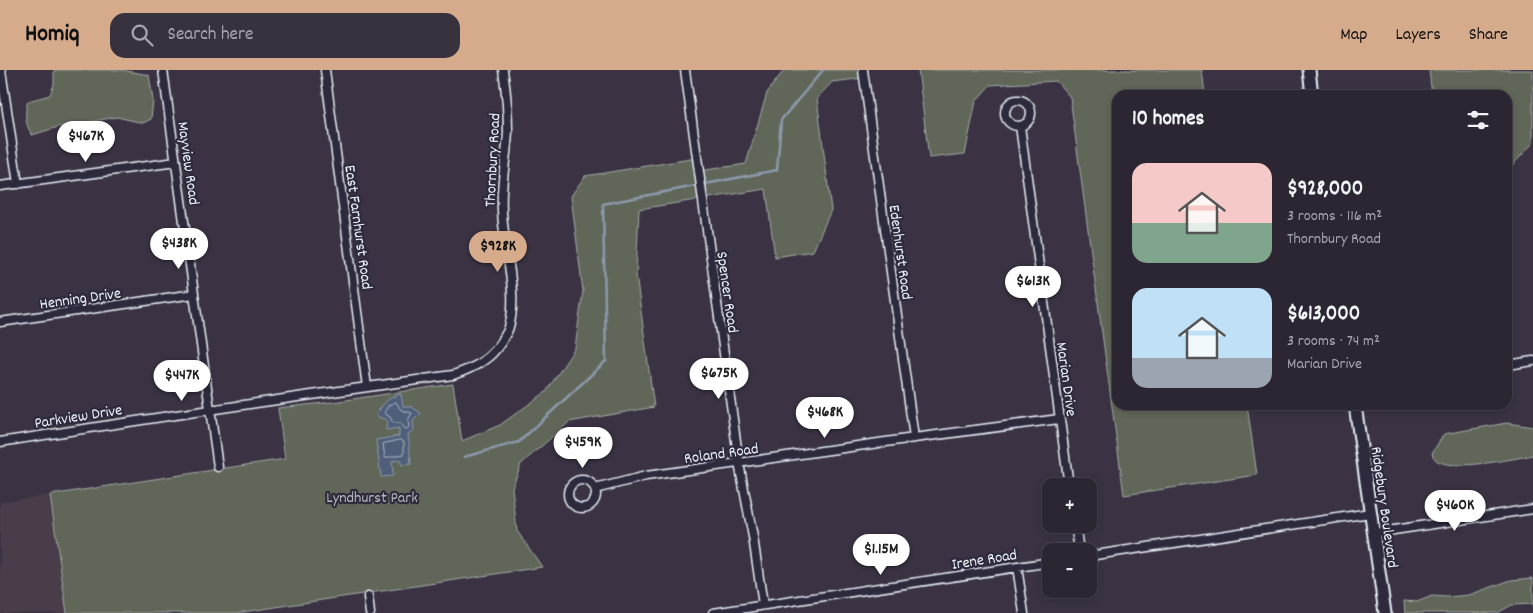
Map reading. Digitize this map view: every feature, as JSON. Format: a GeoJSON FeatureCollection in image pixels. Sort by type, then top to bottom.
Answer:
{"type":"FeatureCollection","features":[{"type":"Feature","properties":{"kind":"street"},"geometry":{"type":"LineString","coordinates":[[1,70],[18,184]]}},
{"type":"Feature","properties":{"kind":"street","name":"Mayview Road"},"geometry":{"type":"LineString","coordinates":[[163,70],[218,467]]}},
{"type":"Feature","properties":{"kind":"street","name":"East Farnhurst Road"},"geometry":{"type":"LineString","coordinates":[[325,70],[367,387]]}},
{"type":"Feature","properties":{"kind":"street","name":"Thornbury Road"},"geometry":{"type":"LineString","coordinates":[[367,387],[453,375],[471,369],[486,360],[497,348],[509,329],[513,308],[502,209],[502,185],[508,131],[503,70]]}},
{"type":"Feature","properties":{"kind":"street","name":"Spencer Road"},"geometry":{"type":"LineString","coordinates":[[685,70],[739,463],[763,605]]}},
{"type":"Feature","properties":{"kind":"street","name":"Edenhurst Road"},"geometry":{"type":"LineString","coordinates":[[863,70],[914,438]]}},
{"type":"Feature","properties":{"kind":"street"},"geometry":{"type":"LineString","coordinates":[[1309,70],[1311,90]]}},
{"type":"Feature","properties":{"kind":"street","name":"Marian Drive"},"geometry":{"type":"LineString","coordinates":[[1020,126],[1068,478]]}},
{"type":"Feature","properties":{"kind":"street"},"geometry":{"type":"LineString","coordinates":[[0,186],[176,162]]}},
{"type":"Feature","properties":{"kind":"street","name":"Henning Drive"},"geometry":{"type":"LineString","coordinates":[[0,322],[194,294]]}},
{"type":"Feature","properties":{"kind":"street"},"geometry":{"type":"LineString","coordinates":[[1512,364],[1533,361]]}},
{"type":"Feature","properties":{"kind":"street","name":"Parkview Drive"},"geometry":{"type":"LineString","coordinates":[[0,442],[210,409],[367,387]]}},
{"type":"Feature","properties":{"kind":"street","name":"Ridgebury Boulevard"},"geometry":{"type":"LineString","coordinates":[[1356,410],[1385,613]]}},
{"type":"Feature","properties":{"kind":"street","name":"Roland Road"},"geometry":{"type":"LineString","coordinates":[[595,489],[646,476],[1060,419]]}},
{"type":"Feature","properties":{"kind":"street"},"geometry":{"type":"LineString","coordinates":[[1374,533],[1533,509]]}},
{"type":"Feature","properties":{"kind":"street"},"geometry":{"type":"LineString","coordinates":[[1097,555],[1370,513]]}},
{"type":"Feature","properties":{"kind":"street","name":"Irene Road"},"geometry":{"type":"LineString","coordinates":[[714,613],[1042,563]]}},
{"type":"Feature","properties":{"kind":"street"},"geometry":{"type":"LineString","coordinates":[[1017,567],[1024,613]]}},
{"type":"Feature","properties":{"kind":"street"},"geometry":{"type":"LineString","coordinates":[[368,597],[370,613]]}},
{"type":"Feature","properties":{"kind":"shaded area"},"geometry":{"type":"Polygon","coordinates":[[[50,495],[67,613],[0,613],[0,502],[50,495]]]}},
{"type":"Feature","properties":{"kind":"green space"},"geometry":{"type":"Polygon","coordinates":[[[54,70],[121,70],[149,75],[153,101],[151,119],[143,123],[117,117],[58,127],[32,135],[26,118],[28,101],[50,95],[54,84],[54,70]]]}},
{"type":"Feature","properties":{"kind":"green space","name":"Lyndhurst Park"},"geometry":{"type":"Polygon","coordinates":[[[784,70],[863,70],[864,78],[832,82],[817,98],[831,210],[813,251],[775,257],[766,189],[639,209],[636,275],[654,407],[569,422],[521,464],[512,488],[517,531],[542,567],[236,613],[67,613],[50,495],[285,459],[278,408],[333,402],[453,384],[462,441],[500,425],[546,392],[575,348],[583,291],[571,196],[585,176],[697,158],[699,171],[746,164],[767,93],[784,70]]]}},
{"type":"Feature","properties":{"kind":"green space"},"geometry":{"type":"Polygon","coordinates":[[[918,70],[1202,70],[1204,90],[1112,90],[1112,407],[1070,97],[1056,81],[990,85],[976,101],[965,154],[929,158],[918,70]]]}},
{"type":"Feature","properties":{"kind":"green space"},"geometry":{"type":"Polygon","coordinates":[[[1429,70],[1533,70],[1533,143],[1512,166],[1512,90],[1431,90],[1429,70]]]}},
{"type":"Feature","properties":{"kind":"green space"},"geometry":{"type":"Polygon","coordinates":[[[1112,410],[1248,410],[1257,475],[1124,495],[1112,410]]]}},
{"type":"Feature","properties":{"kind":"green space"},"geometry":{"type":"Polygon","coordinates":[[[1507,423],[1533,427],[1533,455],[1483,464],[1455,465],[1436,460],[1432,453],[1444,434],[1507,423]]]}},
{"type":"Feature","properties":{"kind":"green space"},"geometry":{"type":"Polygon","coordinates":[[[1533,578],[1533,604],[1512,605],[1497,613],[1405,613],[1404,601],[1417,602],[1432,596],[1469,595],[1511,580],[1533,578]]]}},
{"type":"Feature","properties":{"kind":"water"},"geometry":{"type":"Polygon","coordinates":[[[401,394],[403,406],[412,407],[421,413],[413,421],[414,430],[408,434],[411,464],[402,465],[400,460],[392,461],[393,476],[381,477],[376,440],[399,436],[399,428],[386,430],[387,420],[376,416],[386,402],[401,394]]]}},
{"type":"Feature","properties":{"kind":"waterway"},"geometry":{"type":"LineString","coordinates":[[464,457],[519,442],[606,361],[603,204],[777,170],[781,120],[823,70]]}}]}
